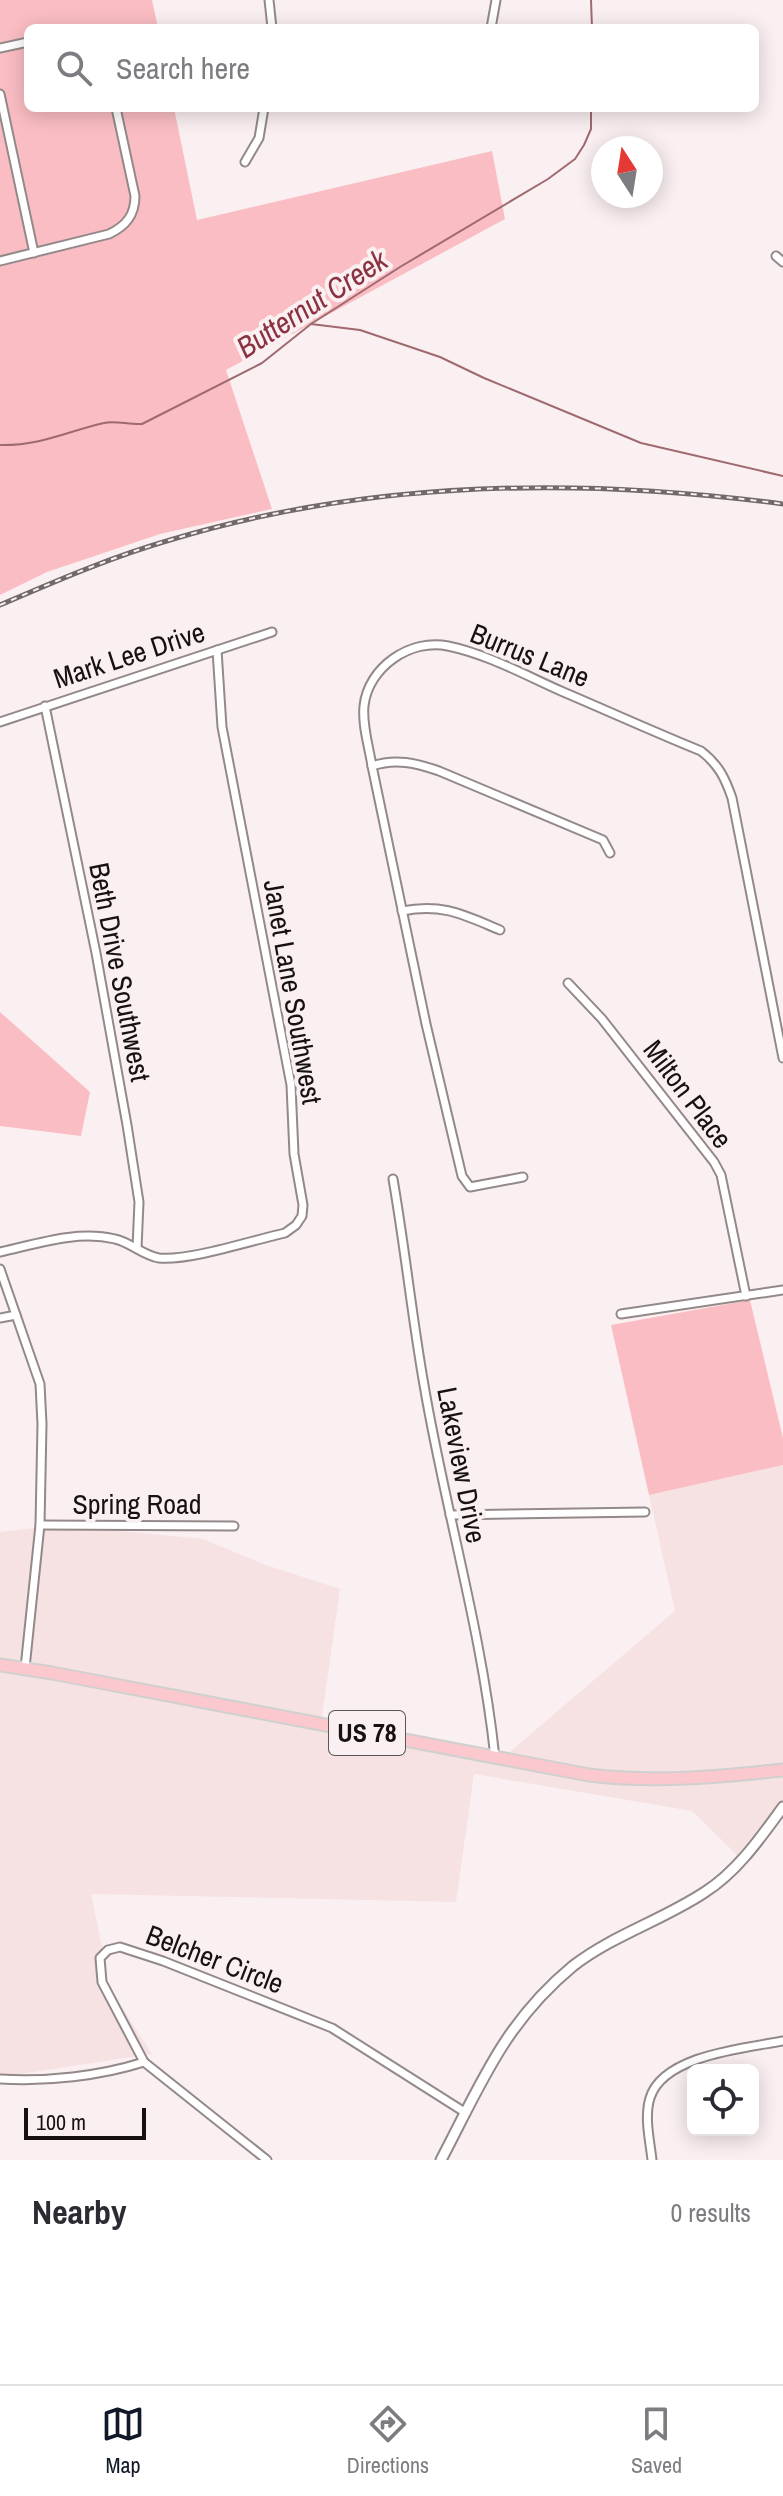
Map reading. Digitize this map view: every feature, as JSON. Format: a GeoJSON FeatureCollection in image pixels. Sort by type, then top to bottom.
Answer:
{"type":"FeatureCollection","features":[{"type":"Feature","properties":{"kind":"main road","name":"US 78"},"geometry":{"type":"LineString","coordinates":[[0,1665],[495,1758],[631,1780],[703,1779],[783,1770]]}},
{"type":"Feature","properties":{"kind":"street"},"geometry":{"type":"LineString","coordinates":[[269,0],[272,24]]}},
{"type":"Feature","properties":{"kind":"street"},"geometry":{"type":"LineString","coordinates":[[492,24],[496,0]]}},
{"type":"Feature","properties":{"kind":"street"},"geometry":{"type":"LineString","coordinates":[[0,48],[24,43]]}},
{"type":"Feature","properties":{"kind":"street"},"geometry":{"type":"LineString","coordinates":[[0,94],[34,253]]}},
{"type":"Feature","properties":{"kind":"street"},"geometry":{"type":"LineString","coordinates":[[0,261],[109,234],[130,219],[135,196],[117,112]]}},
{"type":"Feature","properties":{"kind":"street"},"geometry":{"type":"LineString","coordinates":[[245,162],[259,138],[263,112]]}},
{"type":"Feature","properties":{"kind":"street"},"geometry":{"type":"LineString","coordinates":[[776,256],[783,262]]}},
{"type":"Feature","properties":{"kind":"street","name":"Mark Lee Drive"},"geometry":{"type":"LineString","coordinates":[[0,722],[272,632]]}},
{"type":"Feature","properties":{"kind":"street","name":"Burrus Lane"},"geometry":{"type":"LineString","coordinates":[[523,1177],[470,1187],[462,1176],[426,1024],[372,766],[364,706],[371,684],[385,666],[408,648],[447,645],[494,661],[701,751],[715,762],[732,798],[783,1058]]}},
{"type":"Feature","properties":{"kind":"street","name":"Janet Lane Southwest"},"geometry":{"type":"LineString","coordinates":[[0,1252],[69,1237],[95,1236],[118,1239],[157,1258],[187,1255],[285,1233],[302,1216],[294,1154],[291,1085],[222,727],[217,650]]}},
{"type":"Feature","properties":{"kind":"street","name":"Beth Drive Southwest"},"geometry":{"type":"LineString","coordinates":[[45,706],[96,953],[127,1125],[139,1202],[137,1248]]}},
{"type":"Feature","properties":{"kind":"street"},"geometry":{"type":"LineString","coordinates":[[372,766],[398,761],[439,771],[603,840],[610,853]]}},
{"type":"Feature","properties":{"kind":"street"},"geometry":{"type":"LineString","coordinates":[[402,911],[423,907],[449,908],[500,930]]}},
{"type":"Feature","properties":{"kind":"street","name":"Milton Place"},"geometry":{"type":"LineString","coordinates":[[568,983],[602,1019],[714,1162],[721,1175],[746,1296]]}},
{"type":"Feature","properties":{"kind":"street","name":"Lakeview Drive"},"geometry":{"type":"LineString","coordinates":[[393,1179],[423,1384],[478,1653],[495,1758]]}},
{"type":"Feature","properties":{"kind":"street"},"geometry":{"type":"LineString","coordinates":[[0,1269],[40,1384],[40,1525],[25,1668]]}},
{"type":"Feature","properties":{"kind":"street"},"geometry":{"type":"LineString","coordinates":[[621,1314],[783,1290]]}},
{"type":"Feature","properties":{"kind":"street"},"geometry":{"type":"LineString","coordinates":[[0,1318],[16,1315]]}},
{"type":"Feature","properties":{"kind":"street"},"geometry":{"type":"LineString","coordinates":[[450,1515],[645,1512]]}},
{"type":"Feature","properties":{"kind":"street","name":"Spring Road"},"geometry":{"type":"LineString","coordinates":[[40,1525],[234,1526]]}},
{"type":"Feature","properties":{"kind":"street"},"geometry":{"type":"LineString","coordinates":[[441,2160],[504,2039],[551,1986],[608,1943],[708,1891],[744,1856],[783,1807]]}},
{"type":"Feature","properties":{"kind":"street","name":"Belcher Circle"},"geometry":{"type":"LineString","coordinates":[[267,2160],[144,2062],[102,1982],[100,1958],[108,1950],[120,1947],[163,1961],[332,2028],[466,2113]]}},
{"type":"Feature","properties":{"kind":"street"},"geometry":{"type":"LineString","coordinates":[[652,2160],[649,2100],[660,2081],[672,2071],[704,2057],[783,2041]]}},
{"type":"Feature","properties":{"kind":"street"},"geometry":{"type":"LineString","coordinates":[[0,2079],[25,2080],[78,2074],[126,2068],[144,2062]]}},
{"type":"Feature","properties":{"kind":"shaded area"},"geometry":{"type":"Polygon","coordinates":[[[0,0],[152,0],[157,24],[24,24],[24,112],[175,112],[197,220],[492,151],[505,219],[226,370],[272,509],[160,534],[47,572],[0,595],[0,0]]]}},
{"type":"Feature","properties":{"kind":"shaded area"},"geometry":{"type":"Polygon","coordinates":[[[0,1012],[90,1092],[81,1136],[0,1126],[0,1012]]]}},
{"type":"Feature","properties":{"kind":"shaded area"},"geometry":{"type":"Polygon","coordinates":[[[750,1300],[783,1438],[783,1465],[649,1495],[611,1325],[750,1300]]]}},
{"type":"Feature","properties":{"kind":"shaded area"},"geometry":{"type":"Polygon","coordinates":[[[783,1465],[783,1799],[737,1855],[692,1811],[474,1774],[456,1902],[91,1894],[104,1956],[103,1978],[152,2054],[0,2077],[0,1532],[59,1525],[203,1539],[266,1565],[340,1589],[321,1724],[506,1755],[675,1611],[649,1495],[783,1465]]]}},
{"type":"Feature","properties":{"kind":"waterway","name":"Butternut Creek"},"geometry":{"type":"LineString","coordinates":[[591,0],[592,24]]}},
{"type":"Feature","properties":{"kind":"waterway","name":"Butternut Creek"},"geometry":{"type":"LineString","coordinates":[[0,445],[41,441],[108,422],[142,424],[262,363],[311,324],[548,179],[575,159],[591,129],[591,112]]}},
{"type":"Feature","properties":{"kind":"waterway"},"geometry":{"type":"LineString","coordinates":[[311,324],[360,330],[440,357],[641,443],[783,476]]}},
{"type":"Feature","properties":{"kind":"railway"},"geometry":{"type":"LineString","coordinates":[[0,605],[63,578],[170,540],[245,520],[321,505],[397,495],[474,489],[552,488],[706,495],[783,504]]}}]}
